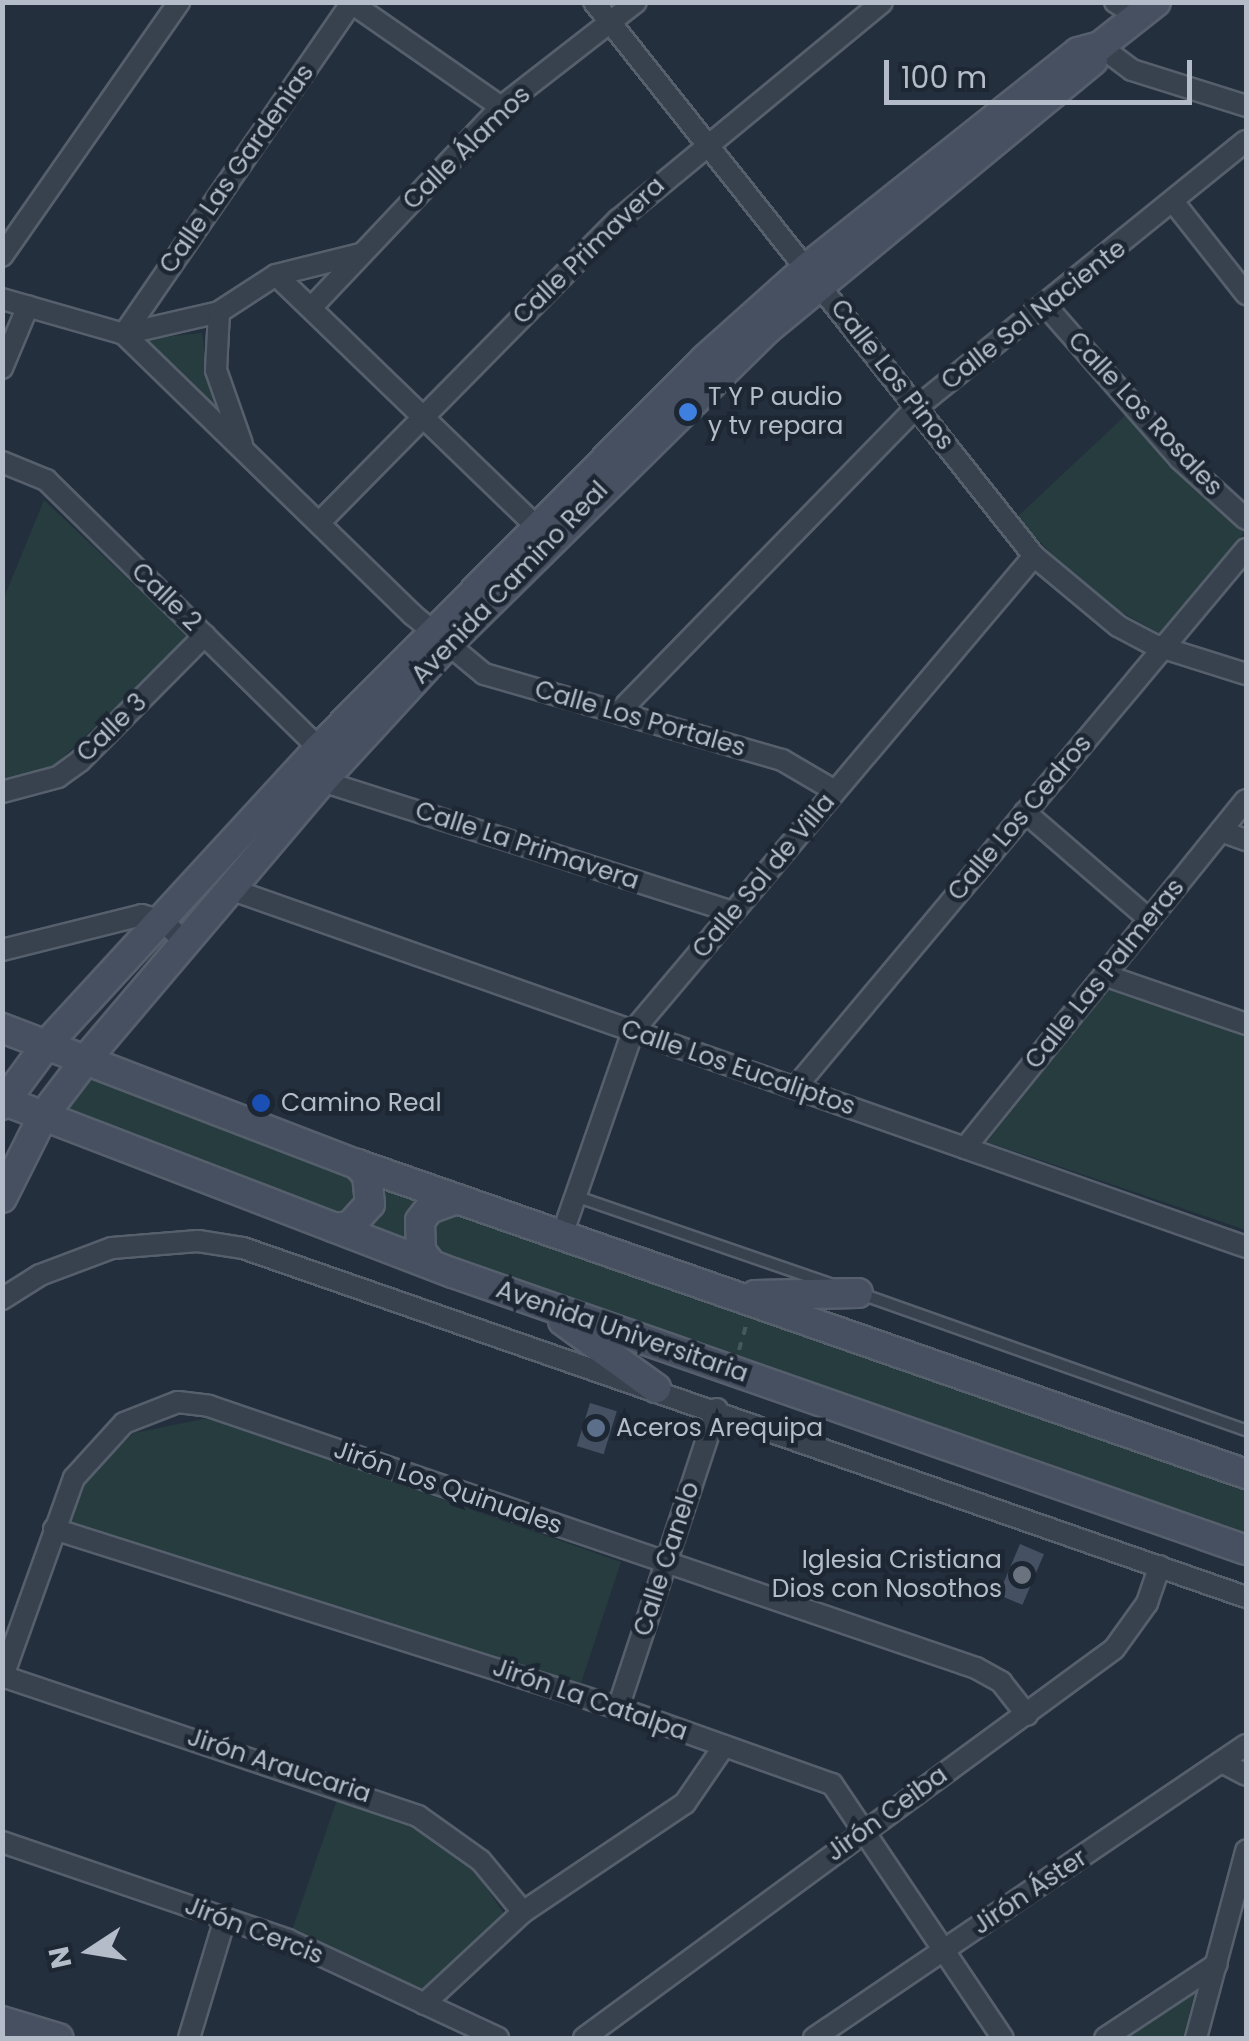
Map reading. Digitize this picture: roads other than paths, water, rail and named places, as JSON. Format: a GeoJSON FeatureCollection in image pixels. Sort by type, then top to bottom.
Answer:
{"type":"FeatureCollection","features":[{"type":"Feature","properties":{"kind":"main road","name":"Avenida Camino Real"},"geometry":{"type":"LineString","coordinates":[[2,1198],[43,1116],[88,1057],[535,525],[814,275],[1091,66],[1100,46],[1137,8]]}},
{"type":"Feature","properties":{"kind":"main road","name":"Avenida Camino Real"},"geometry":{"type":"LineString","coordinates":[[3,1102],[47,1044],[319,748],[706,386],[814,275]]}},
{"type":"Feature","properties":{"kind":"main road"},"geometry":{"type":"LineString","coordinates":[[2,1028],[88,1057],[357,1164],[1246,1474]]}},
{"type":"Feature","properties":{"kind":"main road","name":"Avenida Universitaria"},"geometry":{"type":"LineString","coordinates":[[3,1102],[537,1302],[1246,1550]]}},
{"type":"Feature","properties":{"kind":"main road"},"geometry":{"type":"LineString","coordinates":[[335,1228],[350,1226],[370,1204],[372,1189],[357,1164]]}},
{"type":"Feature","properties":{"kind":"main road"},"geometry":{"type":"LineString","coordinates":[[430,1263],[420,1251],[420,1221],[429,1208],[457,1199]]}},
{"type":"Feature","properties":{"kind":"main road"},"geometry":{"type":"LineString","coordinates":[[743,1299],[858,1293]]}},
{"type":"Feature","properties":{"kind":"main road"},"geometry":{"type":"LineString","coordinates":[[537,1302],[656,1388]]}},
{"type":"Feature","properties":{"kind":"main road"},"geometry":{"type":"LineString","coordinates":[[15,2029],[58,2038]]}},
{"type":"Feature","properties":{"kind":"street"},"geometry":{"type":"LineString","coordinates":[[2,256],[178,2]]}},
{"type":"Feature","properties":{"kind":"street","name":"Calle Los Pinos"},"geometry":{"type":"LineString","coordinates":[[594,2],[1034,556],[1090,608],[1163,648],[1246,674]]}},
{"type":"Feature","properties":{"kind":"street","name":"Calle Álamos"},"geometry":{"type":"LineString","coordinates":[[310,308],[501,107],[636,2]]}},
{"type":"Feature","properties":{"kind":"street","name":"Calle Primavera"},"geometry":{"type":"LineString","coordinates":[[319,523],[420,414],[706,142],[882,2]]}},
{"type":"Feature","properties":{"kind":"street"},"geometry":{"type":"LineString","coordinates":[[350,3],[501,107]]}},
{"type":"Feature","properties":{"kind":"street","name":"Calle Las Gardenias"},"geometry":{"type":"LineString","coordinates":[[124,334],[350,3]]}},
{"type":"Feature","properties":{"kind":"street"},"geometry":{"type":"LineString","coordinates":[[1100,46],[1132,70],[1246,106]]}},
{"type":"Feature","properties":{"kind":"street","name":"Calle Sol Naciente"},"geometry":{"type":"LineString","coordinates":[[620,711],[916,408],[1175,204],[1246,140]]}},
{"type":"Feature","properties":{"kind":"street"},"geometry":{"type":"LineString","coordinates":[[1175,204],[1246,294]]}},
{"type":"Feature","properties":{"kind":"street"},"geometry":{"type":"LineString","coordinates":[[2,300],[124,334],[219,312],[276,275],[363,253]]}},
{"type":"Feature","properties":{"kind":"street"},"geometry":{"type":"LineString","coordinates":[[276,275],[535,525]]}},
{"type":"Feature","properties":{"kind":"street"},"geometry":{"type":"LineString","coordinates":[[2,368],[28,306]]}},
{"type":"Feature","properties":{"kind":"street","name":"Calle Los Rosales"},"geometry":{"type":"LineString","coordinates":[[1046,306],[1180,459],[1246,520]]}},
{"type":"Feature","properties":{"kind":"street"},"geometry":{"type":"LineString","coordinates":[[219,312],[216,370],[244,451]]}},
{"type":"Feature","properties":{"kind":"street","name":"Calle Los Portales"},"geometry":{"type":"LineString","coordinates":[[124,334],[438,639],[484,674],[782,760],[835,791]]}},
{"type":"Feature","properties":{"kind":"street","name":"Calle 2"},"geometry":{"type":"LineString","coordinates":[[2,462],[46,480],[319,748]]}},
{"type":"Feature","properties":{"kind":"street","name":"Calle Los Cedros"},"geometry":{"type":"LineString","coordinates":[[795,1088],[1246,549]]}},
{"type":"Feature","properties":{"kind":"street","name":"Calle Sol de Villa"},"geometry":{"type":"LineString","coordinates":[[562,1235],[633,1031],[1034,556]]}},
{"type":"Feature","properties":{"kind":"street","name":"Calle 3"},"geometry":{"type":"LineString","coordinates":[[2,792],[58,777],[80,761],[205,636]]}},
{"type":"Feature","properties":{"kind":"street","name":"Calle La Primavera"},"geometry":{"type":"LineString","coordinates":[[322,780],[733,912]]}},
{"type":"Feature","properties":{"kind":"street","name":"Calle Las Palmeras"},"geometry":{"type":"LineString","coordinates":[[964,1148],[1246,800]]}},
{"type":"Feature","properties":{"kind":"street"},"geometry":{"type":"LineString","coordinates":[[1025,812],[1149,919]]}},
{"type":"Feature","properties":{"kind":"street"},"geometry":{"type":"LineString","coordinates":[[1221,832],[1246,840]]}},
{"type":"Feature","properties":{"kind":"street","name":"Calle Los Eucaliptos"},"geometry":{"type":"LineString","coordinates":[[230,889],[1246,1247]]}},
{"type":"Feature","properties":{"kind":"street"},"geometry":{"type":"LineString","coordinates":[[2,950],[120,917],[163,920],[185,942]]}},
{"type":"Feature","properties":{"kind":"street"},"geometry":{"type":"LineString","coordinates":[[1104,974],[1246,1024]]}},
{"type":"Feature","properties":{"kind":"street","name":"Avenida Universitaria"},"geometry":{"type":"LineString","coordinates":[[2,1300],[84,1256],[151,1242],[198,1241],[281,1259],[1246,1596]]}},
{"type":"Feature","properties":{"kind":"street","name":"Jirón Los Quinuales"},"geometry":{"type":"LineString","coordinates":[[3,1676],[74,1478],[96,1447],[149,1409],[178,1402],[209,1406],[976,1668],[1000,1682],[1028,1715]]}},
{"type":"Feature","properties":{"kind":"street","name":"Calle Canelo"},"geometry":{"type":"LineString","coordinates":[[618,1708],[717,1409]]}},
{"type":"Feature","properties":{"kind":"street","name":"Jirón La Catalpa"},"geometry":{"type":"LineString","coordinates":[[54,1529],[618,1708],[832,1784],[867,1828],[1003,2038]]}},
{"type":"Feature","properties":{"kind":"street","name":"Jirón Ceiba"},"geometry":{"type":"LineString","coordinates":[[584,2038],[1114,1650],[1147,1603],[1160,1566]]}},
{"type":"Feature","properties":{"kind":"street","name":"Jirón Araucaria"},"geometry":{"type":"LineString","coordinates":[[3,1676],[418,1816],[481,1862],[523,1912]]}},
{"type":"Feature","properties":{"kind":"street","name":"Jirón Áster"},"geometry":{"type":"LineString","coordinates":[[814,2038],[1246,1745]]}},
{"type":"Feature","properties":{"kind":"street"},"geometry":{"type":"LineString","coordinates":[[424,2004],[523,1912],[685,1803],[724,1746]]}},
{"type":"Feature","properties":{"kind":"street"},"geometry":{"type":"LineString","coordinates":[[1222,1762],[1246,1775]]}},
{"type":"Feature","properties":{"kind":"street","name":"Jirón Cercis"},"geometry":{"type":"LineString","coordinates":[[2,1842],[226,1918],[498,2038]]}},
{"type":"Feature","properties":{"kind":"street"},"geometry":{"type":"LineString","coordinates":[[1196,2038],[1246,1851]]}},
{"type":"Feature","properties":{"kind":"street"},"geometry":{"type":"LineString","coordinates":[[189,2038],[226,1918]]}},
{"type":"Feature","properties":{"kind":"street"},"geometry":{"type":"LineString","coordinates":[[1105,2038],[1216,1964]]}},
{"type":"Feature","properties":{"kind":"lane"},"geometry":{"type":"LineString","coordinates":[[575,1196],[1246,1430]]}},
{"type":"Feature","properties":{"kind":"place","name":"T Y P audio y tv repara"},"geometry":{"type":"Point","coordinates":[688,412]}},
{"type":"Feature","properties":{"kind":"place","name":"Camino Real"},"geometry":{"type":"Point","coordinates":[261,1103]}},
{"type":"Feature","properties":{"kind":"place","name":"Aceros Arequipa"},"geometry":{"type":"Point","coordinates":[596,1428]}},
{"type":"Feature","properties":{"kind":"place","name":"Iglesia Cristiana Dios con Nosothos"},"geometry":{"type":"Point","coordinates":[1022,1575]}}]}
